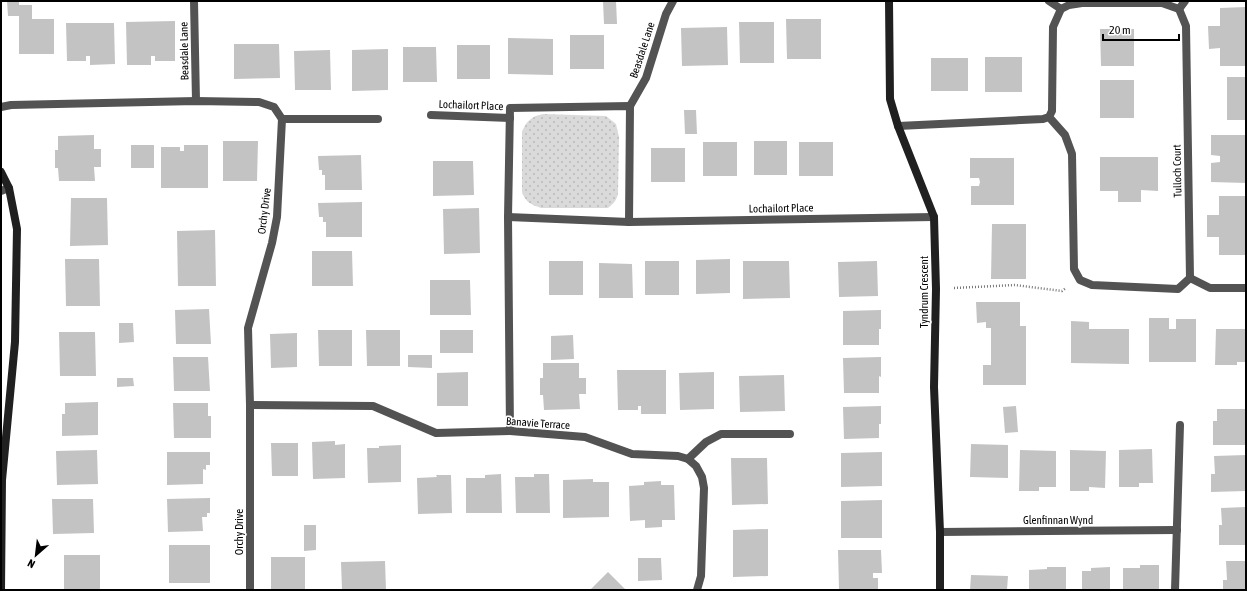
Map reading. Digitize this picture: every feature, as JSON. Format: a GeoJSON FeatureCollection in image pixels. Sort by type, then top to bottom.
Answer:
{"type":"FeatureCollection","features":[{"type":"Feature","properties":{"kind":"street","name":"Beasdale Lane"},"geometry":{"type":"LineString","coordinates":[[194,1],[196,101]]}},
{"type":"Feature","properties":{"kind":"street","name":"Beasdale Lane"},"geometry":{"type":"LineString","coordinates":[[630,106],[646,78],[666,14],[672,1]]}},
{"type":"Feature","properties":{"kind":"street","name":"Tyndrum Crescent"},"geometry":{"type":"LineString","coordinates":[[889,1],[890,99],[898,126],[934,217],[936,289],[934,387],[940,532],[940,590]]}},
{"type":"Feature","properties":{"kind":"street"},"geometry":{"type":"LineString","coordinates":[[1049,1],[1061,9]]}},
{"type":"Feature","properties":{"kind":"street"},"geometry":{"type":"LineString","coordinates":[[898,126],[1043,119],[1049,117],[1052,111],[1053,27],[1061,9],[1069,5],[1082,3],[1162,3],[1179,9],[1185,1]]}},
{"type":"Feature","properties":{"kind":"street","name":"Tulloch Court"},"geometry":{"type":"LineString","coordinates":[[1179,9],[1186,26],[1190,278]]}},
{"type":"Feature","properties":{"kind":"street"},"geometry":{"type":"LineString","coordinates":[[1,107],[11,105],[196,101],[260,102],[274,107],[282,119],[378,120]]}},
{"type":"Feature","properties":{"kind":"street"},"geometry":{"type":"LineString","coordinates":[[629,222],[630,106]]}},
{"type":"Feature","properties":{"kind":"street","name":"Lochailort Place"},"geometry":{"type":"LineString","coordinates":[[510,431],[508,217],[510,108],[630,106]]}},
{"type":"Feature","properties":{"kind":"street","name":"Lochailort Place"},"geometry":{"type":"LineString","coordinates":[[431,115],[510,118]]}},
{"type":"Feature","properties":{"kind":"street"},"geometry":{"type":"LineString","coordinates":[[1049,117],[1065,135],[1072,154],[1074,269],[1080,280],[1092,285],[1178,289],[1190,278],[1210,288],[1246,288]]}},
{"type":"Feature","properties":{"kind":"street","name":"Orchy Drive"},"geometry":{"type":"LineString","coordinates":[[250,590],[250,405],[248,328],[272,243],[277,217],[282,119]]}},
{"type":"Feature","properties":{"kind":"street"},"geometry":{"type":"LineString","coordinates":[[1,172],[17,229],[15,342],[2,480],[1,590]]}},
{"type":"Feature","properties":{"kind":"street","name":"Lochailort Place"},"geometry":{"type":"LineString","coordinates":[[508,217],[629,222],[934,217]]}},
{"type":"Feature","properties":{"kind":"street","name":"Banavie Terrace"},"geometry":{"type":"LineString","coordinates":[[250,405],[373,406],[436,433],[510,431],[585,437],[632,454],[678,456],[688,459]]}},
{"type":"Feature","properties":{"kind":"street"},"geometry":{"type":"LineString","coordinates":[[1175,590],[1180,425]]}},
{"type":"Feature","properties":{"kind":"street"},"geometry":{"type":"LineString","coordinates":[[697,590],[701,576],[704,488],[702,476],[696,466],[688,459],[706,442],[721,434],[790,434]]}},
{"type":"Feature","properties":{"kind":"street","name":"Glenfinnan Wynd"},"geometry":{"type":"LineString","coordinates":[[940,532],[1176,530]]}},
{"type":"Feature","properties":{"kind":"path"},"geometry":{"type":"LineString","coordinates":[[936,289],[1015,285],[1062,290],[1080,280]]}},
{"type":"Feature","properties":{"kind":"shaded area"},"geometry":{"type":"Polygon","coordinates":[[[543,114],[606,116],[616,124],[619,137],[618,193],[615,201],[608,208],[541,208],[527,201],[522,192],[522,132],[525,125],[530,120],[543,114]]]}},
{"type":"Feature","properties":{"kind":"building"},"geometry":{"type":"Polygon","coordinates":[[[7,1],[19,1],[19,5],[32,5],[32,19],[54,19],[54,54],[19,54],[19,16],[8,16],[7,1]]]}},
{"type":"Feature","properties":{"kind":"building"},"geometry":{"type":"Polygon","coordinates":[[[603,1],[616,1],[617,24],[604,24],[603,1]]]}},
{"type":"Feature","properties":{"kind":"building"},"geometry":{"type":"Polygon","coordinates":[[[1246,7],[1246,66],[1220,66],[1220,48],[1209,49],[1208,26],[1220,26],[1220,8],[1246,7]]]}},
{"type":"Feature","properties":{"kind":"building"},"geometry":{"type":"Polygon","coordinates":[[[786,19],[821,19],[821,59],[787,59],[786,19]]]}},
{"type":"Feature","properties":{"kind":"building"},"geometry":{"type":"Polygon","coordinates":[[[175,21],[175,61],[155,61],[155,56],[151,56],[151,65],[127,65],[126,22],[175,21]]]}},
{"type":"Feature","properties":{"kind":"building"},"geometry":{"type":"Polygon","coordinates":[[[739,22],[774,22],[774,63],[740,63],[739,22]]]}},
{"type":"Feature","properties":{"kind":"building"},"geometry":{"type":"Polygon","coordinates":[[[66,23],[114,23],[115,64],[90,65],[90,56],[86,56],[86,61],[67,61],[66,23]]]}},
{"type":"Feature","properties":{"kind":"building"},"geometry":{"type":"Polygon","coordinates":[[[727,27],[728,65],[682,66],[681,28],[727,27]]]}},
{"type":"Feature","properties":{"kind":"building"},"geometry":{"type":"Polygon","coordinates":[[[1100,29],[1134,29],[1134,66],[1101,66],[1100,29]]]}},
{"type":"Feature","properties":{"kind":"building"},"geometry":{"type":"Polygon","coordinates":[[[570,35],[604,35],[604,69],[570,69],[570,35]]]}},
{"type":"Feature","properties":{"kind":"building"},"geometry":{"type":"Polygon","coordinates":[[[508,38],[553,39],[553,75],[508,74],[508,38]]]}},
{"type":"Feature","properties":{"kind":"building"},"geometry":{"type":"Polygon","coordinates":[[[234,44],[279,44],[280,78],[234,79],[234,44]]]}},
{"type":"Feature","properties":{"kind":"building"},"geometry":{"type":"Polygon","coordinates":[[[457,45],[490,45],[490,79],[457,79],[457,45]]]}},
{"type":"Feature","properties":{"kind":"building"},"geometry":{"type":"Polygon","coordinates":[[[403,47],[436,47],[437,82],[403,82],[403,47]]]}},
{"type":"Feature","properties":{"kind":"building"},"geometry":{"type":"Polygon","coordinates":[[[388,49],[388,90],[352,91],[352,50],[388,49]]]}},
{"type":"Feature","properties":{"kind":"building"},"geometry":{"type":"Polygon","coordinates":[[[330,50],[331,90],[295,90],[294,51],[330,50]]]}},
{"type":"Feature","properties":{"kind":"building"},"geometry":{"type":"Polygon","coordinates":[[[985,57],[1022,57],[1022,92],[985,92],[985,57]]]}},
{"type":"Feature","properties":{"kind":"building"},"geometry":{"type":"Polygon","coordinates":[[[931,58],[968,58],[968,91],[931,91],[931,58]]]}},
{"type":"Feature","properties":{"kind":"building"},"geometry":{"type":"Polygon","coordinates":[[[1227,77],[1246,77],[1246,120],[1227,120],[1227,77]]]}},
{"type":"Feature","properties":{"kind":"building"},"geometry":{"type":"Polygon","coordinates":[[[1100,80],[1134,80],[1134,118],[1100,118],[1100,80]]]}},
{"type":"Feature","properties":{"kind":"building"},"geometry":{"type":"Polygon","coordinates":[[[684,110],[696,110],[697,134],[685,134],[684,110]]]}},
{"type":"Feature","properties":{"kind":"building"},"geometry":{"type":"Polygon","coordinates":[[[94,135],[94,149],[101,149],[101,167],[94,167],[95,181],[59,181],[58,168],[55,168],[55,150],[58,150],[58,136],[94,135]]]}},
{"type":"Feature","properties":{"kind":"building"},"geometry":{"type":"Polygon","coordinates":[[[1211,135],[1246,135],[1246,183],[1211,182],[1211,163],[1220,162],[1220,156],[1211,155],[1211,135]]]}},
{"type":"Feature","properties":{"kind":"building"},"geometry":{"type":"Polygon","coordinates":[[[223,141],[258,141],[257,181],[223,181],[223,141]]]}},
{"type":"Feature","properties":{"kind":"building"},"geometry":{"type":"Polygon","coordinates":[[[754,141],[787,141],[787,175],[754,175],[754,141]]]}},
{"type":"Feature","properties":{"kind":"building"},"geometry":{"type":"Polygon","coordinates":[[[703,142],[737,142],[737,176],[703,176],[703,142]]]}},
{"type":"Feature","properties":{"kind":"building"},"geometry":{"type":"Polygon","coordinates":[[[799,142],[833,142],[833,176],[799,176],[799,142]]]}},
{"type":"Feature","properties":{"kind":"building"},"geometry":{"type":"Polygon","coordinates":[[[131,145],[154,145],[154,168],[131,168],[131,145]]]}},
{"type":"Feature","properties":{"kind":"building"},"geometry":{"type":"Polygon","coordinates":[[[184,145],[208,145],[208,188],[161,188],[161,147],[180,147],[180,151],[184,151],[184,145]]]}},
{"type":"Feature","properties":{"kind":"building"},"geometry":{"type":"Polygon","coordinates":[[[651,148],[685,148],[685,182],[651,182],[651,148]]]}},
{"type":"Feature","properties":{"kind":"building"},"geometry":{"type":"Polygon","coordinates":[[[361,155],[362,190],[325,190],[325,175],[322,175],[322,170],[319,170],[318,156],[361,155]]]}},
{"type":"Feature","properties":{"kind":"building"},"geometry":{"type":"Polygon","coordinates":[[[1100,157],[1158,157],[1158,191],[1141,190],[1141,202],[1118,202],[1118,191],[1100,191],[1100,157]]]}},
{"type":"Feature","properties":{"kind":"building"},"geometry":{"type":"Polygon","coordinates":[[[970,158],[1014,158],[1014,205],[971,205],[971,186],[979,186],[980,182],[979,178],[970,178],[970,158]]]}},
{"type":"Feature","properties":{"kind":"building"},"geometry":{"type":"Polygon","coordinates":[[[433,161],[473,161],[474,195],[433,196],[433,161]]]}},
{"type":"Feature","properties":{"kind":"building"},"geometry":{"type":"Polygon","coordinates":[[[1219,196],[1246,196],[1246,255],[1219,255],[1219,237],[1207,237],[1207,215],[1219,215],[1219,196]]]}},
{"type":"Feature","properties":{"kind":"building"},"geometry":{"type":"Polygon","coordinates":[[[71,198],[107,198],[108,245],[70,246],[71,198]]]}},
{"type":"Feature","properties":{"kind":"building"},"geometry":{"type":"Polygon","coordinates":[[[362,202],[362,237],[326,237],[326,222],[323,222],[323,217],[319,217],[318,203],[362,202]]]}},
{"type":"Feature","properties":{"kind":"building"},"geometry":{"type":"Polygon","coordinates":[[[479,208],[480,253],[444,254],[443,209],[479,208]]]}},
{"type":"Feature","properties":{"kind":"building"},"geometry":{"type":"Polygon","coordinates":[[[992,224],[1026,224],[1026,279],[991,279],[992,224]]]}},
{"type":"Feature","properties":{"kind":"building"},"geometry":{"type":"Polygon","coordinates":[[[215,230],[216,286],[178,286],[177,231],[215,230]]]}},
{"type":"Feature","properties":{"kind":"building"},"geometry":{"type":"Polygon","coordinates":[[[312,251],[352,251],[353,286],[312,286],[312,251]]]}},
{"type":"Feature","properties":{"kind":"building"},"geometry":{"type":"Polygon","coordinates":[[[65,259],[99,259],[100,306],[66,306],[65,259]]]}},
{"type":"Feature","properties":{"kind":"building"},"geometry":{"type":"Polygon","coordinates":[[[730,259],[730,293],[696,294],[696,260],[730,259]]]}},
{"type":"Feature","properties":{"kind":"building"},"geometry":{"type":"Polygon","coordinates":[[[549,261],[583,261],[583,295],[549,295],[549,261]]]}},
{"type":"Feature","properties":{"kind":"building"},"geometry":{"type":"Polygon","coordinates":[[[645,261],[679,261],[679,295],[645,295],[645,261]]]}},
{"type":"Feature","properties":{"kind":"building"},"geometry":{"type":"Polygon","coordinates":[[[743,261],[789,261],[790,298],[743,299],[743,261]]]}},
{"type":"Feature","properties":{"kind":"building"},"geometry":{"type":"Polygon","coordinates":[[[877,261],[878,296],[839,297],[838,262],[877,261]]]}},
{"type":"Feature","properties":{"kind":"building"},"geometry":{"type":"Polygon","coordinates":[[[599,263],[632,264],[633,298],[599,298],[599,263]]]}},
{"type":"Feature","properties":{"kind":"building"},"geometry":{"type":"Polygon","coordinates":[[[430,280],[470,280],[471,315],[430,315],[430,280]]]}},
{"type":"Feature","properties":{"kind":"building"},"geometry":{"type":"Polygon","coordinates":[[[976,302],[1020,302],[1020,326],[1026,326],[1026,385],[983,385],[983,365],[991,365],[991,328],[986,328],[986,322],[977,323],[976,302]]]}},
{"type":"Feature","properties":{"kind":"building"},"geometry":{"type":"Polygon","coordinates":[[[209,309],[211,344],[176,344],[175,310],[209,309]]]}},
{"type":"Feature","properties":{"kind":"building"},"geometry":{"type":"Polygon","coordinates":[[[881,310],[879,345],[843,345],[843,311],[881,310]]]}},
{"type":"Feature","properties":{"kind":"building"},"geometry":{"type":"Polygon","coordinates":[[[1149,318],[1169,318],[1169,329],[1176,329],[1176,319],[1196,319],[1196,362],[1149,362],[1149,318]]]}},
{"type":"Feature","properties":{"kind":"building"},"geometry":{"type":"Polygon","coordinates":[[[1071,321],[1089,322],[1089,329],[1129,329],[1129,364],[1071,363],[1071,321]]]}},
{"type":"Feature","properties":{"kind":"building"},"geometry":{"type":"Polygon","coordinates":[[[119,323],[133,323],[134,342],[119,343],[119,323]]]}},
{"type":"Feature","properties":{"kind":"building"},"geometry":{"type":"Polygon","coordinates":[[[1216,329],[1246,329],[1246,362],[1237,362],[1237,365],[1215,365],[1216,329]]]}},
{"type":"Feature","properties":{"kind":"building"},"geometry":{"type":"Polygon","coordinates":[[[318,330],[352,330],[352,366],[319,366],[318,330]]]}},
{"type":"Feature","properties":{"kind":"building"},"geometry":{"type":"Polygon","coordinates":[[[366,330],[400,330],[400,366],[367,366],[366,330]]]}},
{"type":"Feature","properties":{"kind":"building"},"geometry":{"type":"Polygon","coordinates":[[[440,330],[473,330],[473,353],[440,353],[440,330]]]}},
{"type":"Feature","properties":{"kind":"building"},"geometry":{"type":"Polygon","coordinates":[[[59,332],[95,332],[96,376],[60,376],[59,332]]]}},
{"type":"Feature","properties":{"kind":"building"},"geometry":{"type":"Polygon","coordinates":[[[297,333],[297,367],[271,368],[270,334],[297,333]]]}},
{"type":"Feature","properties":{"kind":"building"},"geometry":{"type":"Polygon","coordinates":[[[573,335],[574,359],[551,360],[551,336],[573,335]]]}},
{"type":"Feature","properties":{"kind":"building"},"geometry":{"type":"Polygon","coordinates":[[[408,355],[432,355],[432,368],[408,367],[408,355]]]}},
{"type":"Feature","properties":{"kind":"building"},"geometry":{"type":"Polygon","coordinates":[[[173,357],[208,357],[210,391],[174,391],[173,357]]]}},
{"type":"Feature","properties":{"kind":"building"},"geometry":{"type":"Polygon","coordinates":[[[881,357],[879,393],[844,393],[843,358],[881,357]]]}},
{"type":"Feature","properties":{"kind":"building"},"geometry":{"type":"Polygon","coordinates":[[[543,363],[579,363],[579,378],[586,378],[586,394],[579,394],[580,409],[544,410],[543,395],[540,395],[540,378],[543,378],[543,363]]]}},
{"type":"Feature","properties":{"kind":"building"},"geometry":{"type":"Polygon","coordinates":[[[617,370],[666,370],[666,414],[641,414],[641,406],[638,406],[638,410],[618,410],[617,370]]]}},
{"type":"Feature","properties":{"kind":"building"},"geometry":{"type":"Polygon","coordinates":[[[468,372],[468,406],[437,406],[437,373],[468,372]]]}},
{"type":"Feature","properties":{"kind":"building"},"geometry":{"type":"Polygon","coordinates":[[[714,372],[714,409],[680,410],[679,373],[714,372]]]}},
{"type":"Feature","properties":{"kind":"building"},"geometry":{"type":"Polygon","coordinates":[[[784,375],[785,411],[740,412],[739,376],[784,375]]]}},
{"type":"Feature","properties":{"kind":"building"},"geometry":{"type":"Polygon","coordinates":[[[117,378],[133,378],[134,386],[117,387],[117,378]]]}},
{"type":"Feature","properties":{"kind":"building"},"geometry":{"type":"Polygon","coordinates":[[[98,402],[98,435],[62,436],[62,414],[65,414],[65,403],[98,402]]]}},
{"type":"Feature","properties":{"kind":"building"},"geometry":{"type":"Polygon","coordinates":[[[173,403],[208,403],[208,416],[211,416],[211,438],[174,438],[173,403]]]}},
{"type":"Feature","properties":{"kind":"building"},"geometry":{"type":"Polygon","coordinates":[[[881,406],[879,438],[844,439],[843,407],[881,406]]]}},
{"type":"Feature","properties":{"kind":"building"},"geometry":{"type":"Polygon","coordinates":[[[1016,406],[1018,432],[1005,433],[1003,407],[1016,406]]]}},
{"type":"Feature","properties":{"kind":"building"},"geometry":{"type":"Polygon","coordinates":[[[1217,409],[1246,409],[1246,445],[1213,445],[1213,421],[1217,421],[1217,409]]]}},
{"type":"Feature","properties":{"kind":"building"},"geometry":{"type":"Polygon","coordinates":[[[335,441],[335,445],[345,444],[345,478],[313,479],[312,442],[335,441]]]}},
{"type":"Feature","properties":{"kind":"building"},"geometry":{"type":"Polygon","coordinates":[[[271,443],[298,443],[298,476],[272,476],[271,443]]]}},
{"type":"Feature","properties":{"kind":"building"},"geometry":{"type":"Polygon","coordinates":[[[971,444],[1008,445],[1008,478],[970,477],[971,444]]]}},
{"type":"Feature","properties":{"kind":"building"},"geometry":{"type":"Polygon","coordinates":[[[401,445],[401,482],[368,483],[367,448],[401,445]]]}},
{"type":"Feature","properties":{"kind":"building"},"geometry":{"type":"Polygon","coordinates":[[[1152,449],[1153,483],[1139,483],[1139,487],[1119,487],[1119,450],[1152,449]]]}},
{"type":"Feature","properties":{"kind":"building"},"geometry":{"type":"Polygon","coordinates":[[[97,450],[98,484],[57,485],[56,451],[97,450]]]}},
{"type":"Feature","properties":{"kind":"building"},"geometry":{"type":"Polygon","coordinates":[[[1020,450],[1056,451],[1056,487],[1039,487],[1039,491],[1019,491],[1020,450]]]}},
{"type":"Feature","properties":{"kind":"building"},"geometry":{"type":"Polygon","coordinates":[[[1070,450],[1106,451],[1105,488],[1089,487],[1089,491],[1070,491],[1070,450]]]}},
{"type":"Feature","properties":{"kind":"building"},"geometry":{"type":"Polygon","coordinates":[[[167,452],[210,452],[210,465],[206,465],[206,470],[203,469],[203,484],[167,485],[167,452]]]}},
{"type":"Feature","properties":{"kind":"building"},"geometry":{"type":"Polygon","coordinates":[[[882,452],[882,486],[841,487],[841,453],[882,452]]]}},
{"type":"Feature","properties":{"kind":"building"},"geometry":{"type":"Polygon","coordinates":[[[1246,455],[1246,491],[1211,492],[1211,474],[1215,474],[1214,456],[1246,455]]]}},
{"type":"Feature","properties":{"kind":"building"},"geometry":{"type":"Polygon","coordinates":[[[731,458],[767,458],[768,504],[732,505],[731,458]]]}},
{"type":"Feature","properties":{"kind":"building"},"geometry":{"type":"Polygon","coordinates":[[[501,474],[502,513],[466,513],[466,478],[485,478],[485,475],[501,474]]]}},
{"type":"Feature","properties":{"kind":"building"},"geometry":{"type":"Polygon","coordinates":[[[534,474],[549,474],[550,513],[516,513],[515,477],[534,477],[534,474]]]}},
{"type":"Feature","properties":{"kind":"building"},"geometry":{"type":"Polygon","coordinates":[[[436,475],[451,475],[452,513],[418,514],[417,478],[437,477],[436,475]]]}},
{"type":"Feature","properties":{"kind":"building"},"geometry":{"type":"Polygon","coordinates":[[[593,479],[593,482],[609,482],[609,517],[563,518],[563,480],[593,479]]]}},
{"type":"Feature","properties":{"kind":"building"},"geometry":{"type":"Polygon","coordinates":[[[661,481],[661,485],[674,485],[675,520],[662,520],[662,527],[645,528],[645,520],[630,521],[629,486],[644,485],[644,482],[661,481]]]}},
{"type":"Feature","properties":{"kind":"building"},"geometry":{"type":"Polygon","coordinates":[[[210,498],[210,513],[207,513],[207,517],[202,517],[203,531],[168,532],[167,499],[210,498]]]}},
{"type":"Feature","properties":{"kind":"building"},"geometry":{"type":"Polygon","coordinates":[[[52,499],[93,499],[94,533],[53,534],[52,499]]]}},
{"type":"Feature","properties":{"kind":"building"},"geometry":{"type":"Polygon","coordinates":[[[882,500],[882,538],[841,538],[841,501],[882,500]]]}},
{"type":"Feature","properties":{"kind":"building"},"geometry":{"type":"Polygon","coordinates":[[[1246,507],[1246,545],[1219,545],[1219,525],[1222,525],[1221,508],[1246,507]]]}},
{"type":"Feature","properties":{"kind":"building"},"geometry":{"type":"Polygon","coordinates":[[[304,525],[316,525],[316,550],[304,551],[304,525]]]}},
{"type":"Feature","properties":{"kind":"building"},"geometry":{"type":"Polygon","coordinates":[[[768,529],[768,576],[733,577],[733,530],[768,529]]]}},
{"type":"Feature","properties":{"kind":"building"},"geometry":{"type":"Polygon","coordinates":[[[169,545],[210,545],[210,583],[169,583],[169,545]]]}},
{"type":"Feature","properties":{"kind":"building"},"geometry":{"type":"Polygon","coordinates":[[[838,550],[881,550],[882,573],[873,573],[873,578],[878,578],[878,590],[839,590],[838,550]]]}},
{"type":"Feature","properties":{"kind":"building"},"geometry":{"type":"Polygon","coordinates":[[[64,555],[100,555],[100,590],[64,590],[64,555]]]}},
{"type":"Feature","properties":{"kind":"building"},"geometry":{"type":"Polygon","coordinates":[[[271,557],[305,557],[305,590],[271,590],[271,557]]]}},
{"type":"Feature","properties":{"kind":"building"},"geometry":{"type":"Polygon","coordinates":[[[638,558],[661,558],[662,580],[638,581],[638,558]]]}},
{"type":"Feature","properties":{"kind":"building"},"geometry":{"type":"Polygon","coordinates":[[[385,561],[386,590],[342,590],[341,562],[385,561]]]}},
{"type":"Feature","properties":{"kind":"building"},"geometry":{"type":"Polygon","coordinates":[[[1226,561],[1246,561],[1246,590],[1223,590],[1223,580],[1227,580],[1226,561]]]}},
{"type":"Feature","properties":{"kind":"building"},"geometry":{"type":"Polygon","coordinates":[[[1140,565],[1159,565],[1159,590],[1123,590],[1123,568],[1140,568],[1140,565]]]}},
{"type":"Feature","properties":{"kind":"building"},"geometry":{"type":"Polygon","coordinates":[[[1047,567],[1066,567],[1066,590],[1029,590],[1029,570],[1047,569],[1047,567]]]}},
{"type":"Feature","properties":{"kind":"building"},"geometry":{"type":"Polygon","coordinates":[[[1110,567],[1110,590],[1082,590],[1082,571],[1091,571],[1091,568],[1110,567]]]}},
{"type":"Feature","properties":{"kind":"building"},"geometry":{"type":"Polygon","coordinates":[[[608,572],[626,590],[590,590],[608,572]]]}},
{"type":"Feature","properties":{"kind":"building"},"geometry":{"type":"Polygon","coordinates":[[[971,575],[1008,576],[1007,590],[970,590],[971,575]]]}}]}
